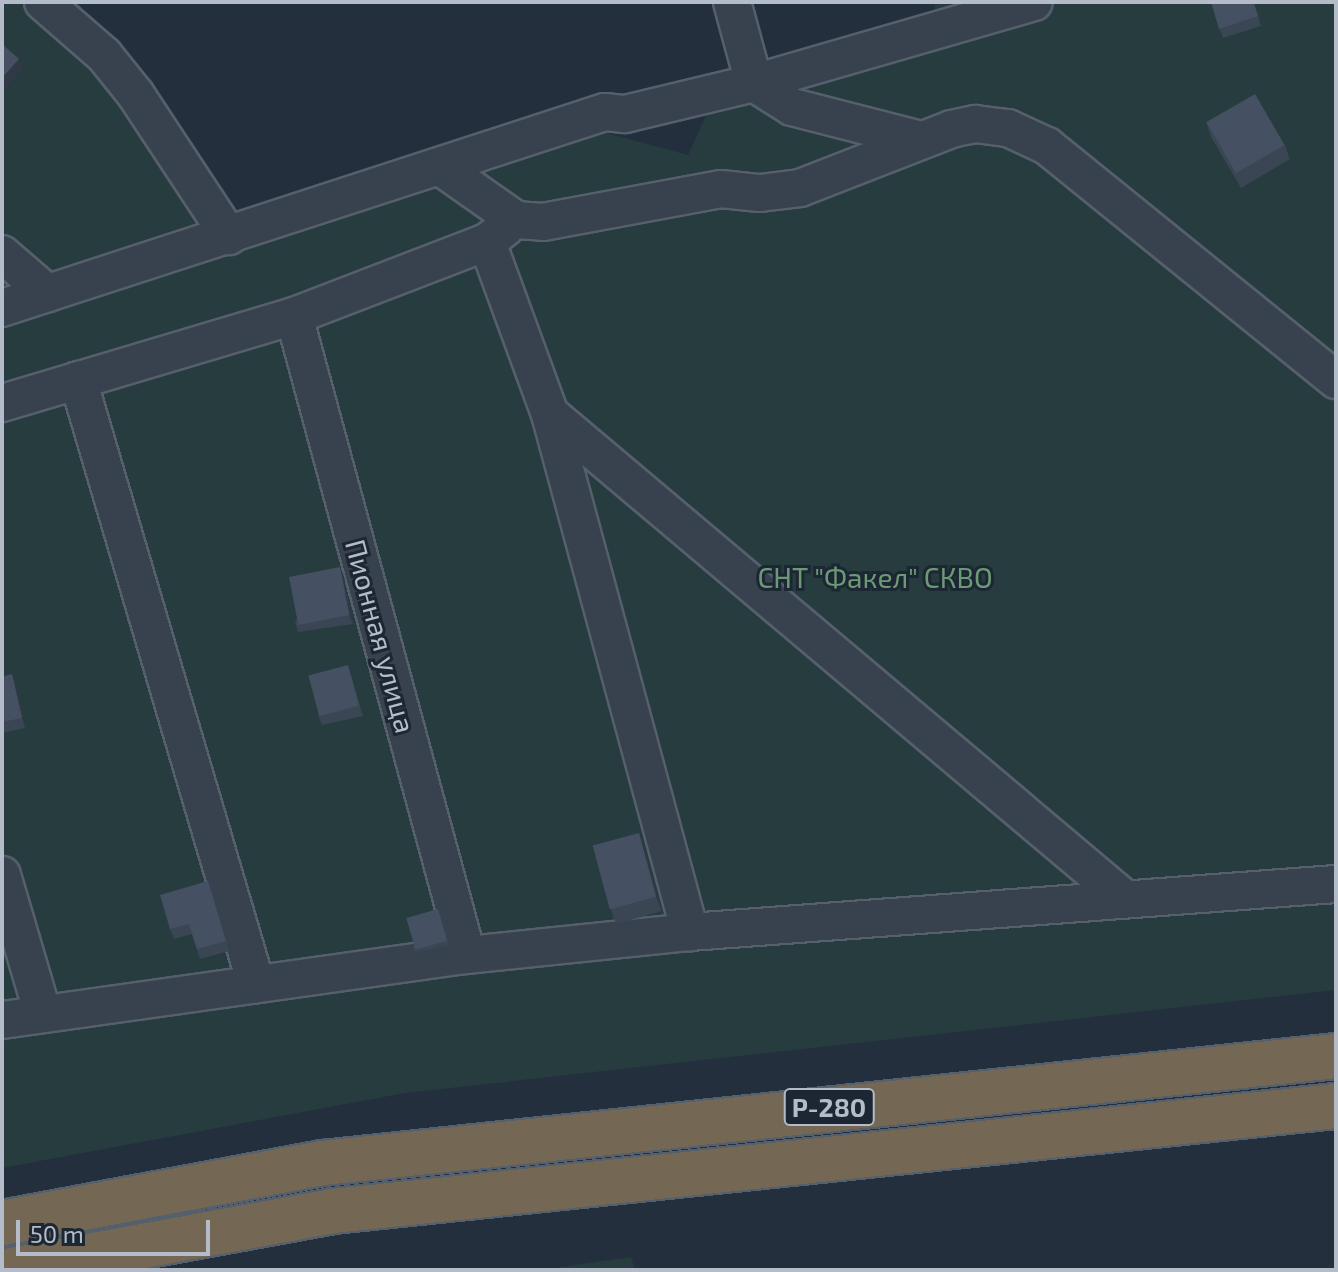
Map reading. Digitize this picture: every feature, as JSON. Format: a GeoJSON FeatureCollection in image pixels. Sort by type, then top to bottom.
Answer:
{"type":"FeatureCollection","features":[{"type":"Feature","properties":{"kind":"highway","name":"Р-280"},"geometry":{"type":"LineString","coordinates":[[2,1223],[323,1163],[1336,1056]]}},
{"type":"Feature","properties":{"kind":"highway","name":"Р-280"},"geometry":{"type":"LineString","coordinates":[[12,1270],[333,1211],[1336,1106]]}},
{"type":"Feature","properties":{"kind":"street"},"geometry":{"type":"LineString","coordinates":[[43,2],[104,55],[136,95],[229,236]]}},
{"type":"Feature","properties":{"kind":"street"},"geometry":{"type":"LineString","coordinates":[[732,2],[754,83],[792,107],[917,139]]}},
{"type":"Feature","properties":{"kind":"street"},"geometry":{"type":"LineString","coordinates":[[2,308],[442,168],[605,112],[625,114],[754,83],[1034,2]]}},
{"type":"Feature","properties":{"kind":"street"},"geometry":{"type":"LineString","coordinates":[[442,168],[516,220],[543,222],[721,189],[760,193],[800,188],[849,172],[917,139],[975,124],[1008,128],[1047,146],[1336,380]]}},
{"type":"Feature","properties":{"kind":"street"},"geometry":{"type":"LineString","coordinates":[[2,403],[294,316],[487,242],[516,220]]}},
{"type":"Feature","properties":{"kind":"street"},"geometry":{"type":"LineString","coordinates":[[487,242],[550,414],[690,932]]}},
{"type":"Feature","properties":{"kind":"street"},"geometry":{"type":"LineString","coordinates":[[2,254],[47,293]]}},
{"type":"Feature","properties":{"kind":"street","name":"Пионная улица"},"geometry":{"type":"LineString","coordinates":[[294,316],[467,955]]}},
{"type":"Feature","properties":{"kind":"street"},"geometry":{"type":"LineString","coordinates":[[78,380],[256,984]]}},
{"type":"Feature","properties":{"kind":"street"},"geometry":{"type":"LineString","coordinates":[[550,414],[1124,898]]}},
{"type":"Feature","properties":{"kind":"street"},"geometry":{"type":"LineString","coordinates":[[2,875],[42,1011]]}},
{"type":"Feature","properties":{"kind":"street"},"geometry":{"type":"LineString","coordinates":[[2,1020],[42,1011],[467,955],[690,932],[1336,884]]}},
{"type":"Feature","properties":{"kind":"green space","name":"СНТ \"Факел\" СКВО"},"geometry":{"type":"Polygon","coordinates":[[[2,2],[23,2],[120,88],[215,239],[599,131],[688,155],[722,80],[937,20],[934,2],[1336,2],[1336,990],[405,1093],[2,1168],[2,2]]]}},
{"type":"Feature","properties":{"kind":"green space"},"geometry":{"type":"Polygon","coordinates":[[[631,1257],[635,1270],[540,1270],[631,1257]]]}},
{"type":"Feature","properties":{"kind":"building"},"geometry":{"type":"Polygon","coordinates":[[[1211,2],[1253,2],[1258,16],[1219,29],[1211,2]]]}},
{"type":"Feature","properties":{"kind":"building"},"geometry":{"type":"Polygon","coordinates":[[[2,44],[19,59],[2,78],[2,44]]]}},
{"type":"Feature","properties":{"kind":"building"},"geometry":{"type":"Polygon","coordinates":[[[1255,94],[1284,145],[1236,173],[1207,122],[1255,94]]]}},
{"type":"Feature","properties":{"kind":"building"},"geometry":{"type":"Polygon","coordinates":[[[340,567],[349,615],[298,625],[289,577],[340,567]]]}},
{"type":"Feature","properties":{"kind":"building"},"geometry":{"type":"Polygon","coordinates":[[[348,665],[359,706],[319,716],[308,676],[348,665]]]}},
{"type":"Feature","properties":{"kind":"building"},"geometry":{"type":"Polygon","coordinates":[[[12,674],[22,718],[2,722],[2,677],[12,674]]]}},
{"type":"Feature","properties":{"kind":"building"},"geometry":{"type":"Polygon","coordinates":[[[639,833],[656,897],[610,909],[593,845],[639,833]]]}},
{"type":"Feature","properties":{"kind":"building"},"geometry":{"type":"Polygon","coordinates":[[[208,881],[226,941],[197,949],[189,924],[170,929],[160,895],[208,881]]]}},
{"type":"Feature","properties":{"kind":"building"},"geometry":{"type":"Polygon","coordinates":[[[438,909],[447,941],[415,950],[406,918],[438,909]]]}}]}
